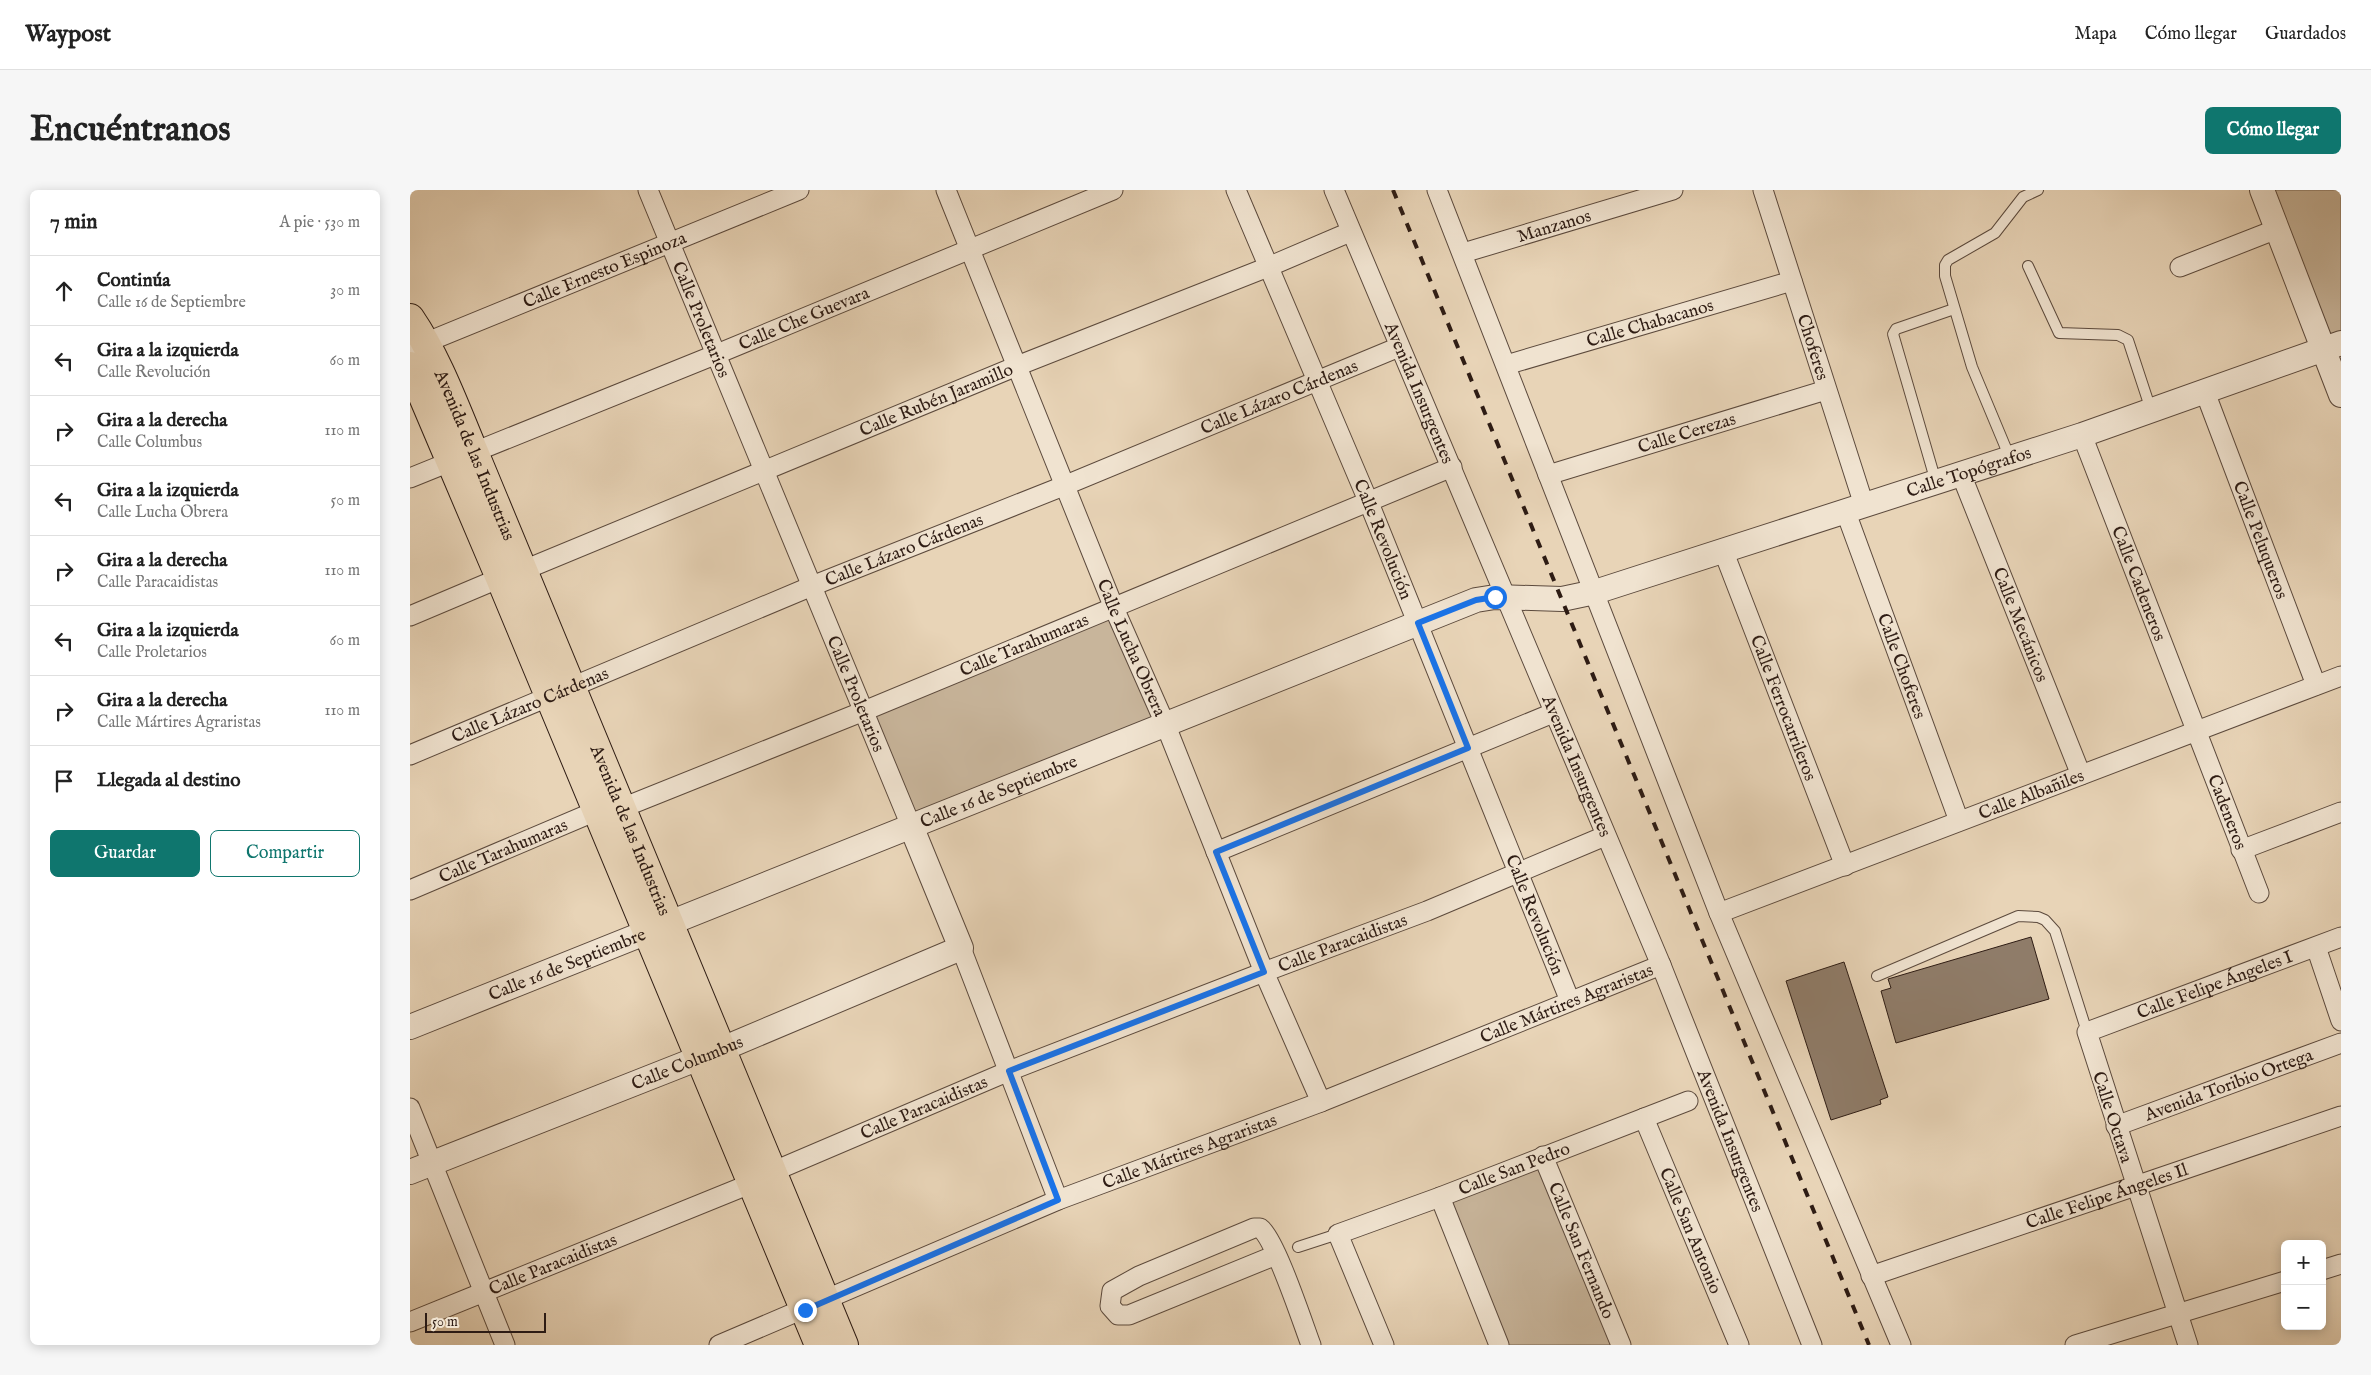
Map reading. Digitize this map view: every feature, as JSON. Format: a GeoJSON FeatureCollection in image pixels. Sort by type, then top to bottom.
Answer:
{"type":"FeatureCollection","features":[{"type":"Feature","properties":{"kind":"main road","name":"Avenida de las Industrias"},"geometry":{"type":"LineString","coordinates":[[410,318],[418,346],[761,1178],[815,1305],[844,1345]]}},
{"type":"Feature","properties":{"kind":"main road","name":"Avenida de las Industrias"},"geometry":{"type":"LineString","coordinates":[[410,366],[463,456]]}},
{"type":"Feature","properties":{"kind":"main road","name":"Avenida de las Industrias"},"geometry":{"type":"LineString","coordinates":[[815,1305],[819,1345]]}},
{"type":"Feature","properties":{"kind":"street","name":"Calle Proletarios"},"geometry":{"type":"LineString","coordinates":[[648,190],[718,354],[961,948],[1058,1200]]}},
{"type":"Feature","properties":{"kind":"street","name":"Calle Ernesto Espinoza"},"geometry":{"type":"LineString","coordinates":[[418,346],[798,190]]}},
{"type":"Feature","properties":{"kind":"street","name":"Calle Lucha Obrera"},"geometry":{"type":"LineString","coordinates":[[946,190],[1114,608],[1166,726],[1264,972],[1321,1102]]}},
{"type":"Feature","properties":{"kind":"street","name":"Calle Che Guevara"},"geometry":{"type":"LineString","coordinates":[[410,478],[718,354],[1113,190]]}},
{"type":"Feature","properties":{"kind":"street","name":"Calle Revolución"},"geometry":{"type":"LineString","coordinates":[[1236,190],[1418,623],[1570,1001]]}},
{"type":"Feature","properties":{"kind":"street","name":"Avenida Insurgentes"},"geometry":{"type":"LineString","coordinates":[[1334,190],[1350,232],[1452,467],[1507,597],[1553,713],[1661,965],[1812,1345]]}},
{"type":"Feature","properties":{"kind":"street"},"geometry":{"type":"LineString","coordinates":[[1437,190],[1719,913],[1901,1345]]}},
{"type":"Feature","properties":{"kind":"street","name":"Manzanos"},"geometry":{"type":"LineString","coordinates":[[1463,253],[1673,190]]}},
{"type":"Feature","properties":{"kind":"street","name":"Choferes"},"geometry":{"type":"LineString","coordinates":[[1763,190],[1826,390],[1854,508]]}},
{"type":"Feature","properties":{"kind":"street"},"geometry":{"type":"LineString","coordinates":[[2262,190],[2277,229],[2332,346],[2341,395]]}},
{"type":"Feature","properties":{"kind":"street"},"geometry":{"type":"LineString","coordinates":[[2180,267],[2277,229]]}},
{"type":"Feature","properties":{"kind":"street","name":"Calle Rubén Jaramillo"},"geometry":{"type":"LineString","coordinates":[[410,616],[1017,366],[1268,267],[1350,232]]}},
{"type":"Feature","properties":{"kind":"street","name":"Calle Chabacanos"},"geometry":{"type":"LineString","coordinates":[[1506,365],[1792,281]]}},
{"type":"Feature","properties":{"kind":"street","name":"Calle Topógrafos"},"geometry":{"type":"LineString","coordinates":[[1595,592],[2082,435],[2332,346]]}},
{"type":"Feature","properties":{"kind":"street","name":"Calle Lázaro Cárdenas"},"geometry":{"type":"LineString","coordinates":[[410,755],[812,586],[1066,485],[1399,347]]}},
{"type":"Feature","properties":{"kind":"street","name":"Calle Cerezas"},"geometry":{"type":"LineString","coordinates":[[1548,475],[1826,390]]}},
{"type":"Feature","properties":{"kind":"street","name":"Calle Peluqueros"},"geometry":{"type":"LineString","coordinates":[[2205,392],[2316,685]]}},
{"type":"Feature","properties":{"kind":"street","name":"Calle Cadeneros"},"geometry":{"type":"LineString","coordinates":[[2082,435],[2196,731]]}},
{"type":"Feature","properties":{"kind":"street","name":"Calle Tarahumaras"},"geometry":{"type":"LineString","coordinates":[[410,890],[609,809],[864,712],[1452,467]]}},
{"type":"Feature","properties":{"kind":"street","name":"Calle Mecánicos"},"geometry":{"type":"LineString","coordinates":[[1961,474],[2081,775]]}},
{"type":"Feature","properties":{"kind":"street","name":"Calle Choferes"},"geometry":{"type":"LineString","coordinates":[[1854,508],[1959,821]]}},
{"type":"Feature","properties":{"kind":"street","name":"Calle Ferrocarrileros"},"geometry":{"type":"LineString","coordinates":[[1723,550],[1845,866]]}},
{"type":"Feature","properties":{"kind":"street","name":"Calle 16 de Septiembre"},"geometry":{"type":"LineString","coordinates":[[410,1027],[1166,726],[1476,600],[1507,597],[1562,600],[1595,592]]}},
{"type":"Feature","properties":{"kind":"street","name":"Calle Albañiles"},"geometry":{"type":"LineString","coordinates":[[1719,913],[2341,676]]}},
{"type":"Feature","properties":{"kind":"street"},"geometry":{"type":"LineString","coordinates":[[1216,852],[1553,713]]}},
{"type":"Feature","properties":{"kind":"street","name":"Cadeneros"},"geometry":{"type":"LineString","coordinates":[[2196,731],[2259,894]]}},
{"type":"Feature","properties":{"kind":"street"},"geometry":{"type":"LineString","coordinates":[[2241,850],[2341,812]]}},
{"type":"Feature","properties":{"kind":"street","name":"Calle Paracaidistas"},"geometry":{"type":"LineString","coordinates":[[410,1322],[761,1178],[1009,1071],[1427,911],[1606,836]]}},
{"type":"Feature","properties":{"kind":"street","name":"Calle Felipe Ángeles I"},"geometry":{"type":"LineString","coordinates":[[2087,1032],[2341,937]]}},
{"type":"Feature","properties":{"kind":"street"},"geometry":{"type":"LineString","coordinates":[[2316,947],[2341,1020]]}},
{"type":"Feature","properties":{"kind":"street","name":"Calle Columbus"},"geometry":{"type":"LineString","coordinates":[[410,1172],[711,1053],[961,948]]}},
{"type":"Feature","properties":{"kind":"street","name":"Calle Mártires Agraristas"},"geometry":{"type":"LineString","coordinates":[[719,1345],[1058,1200],[1321,1102],[1661,965]]}},
{"type":"Feature","properties":{"kind":"street","name":"Calle Octava"},"geometry":{"type":"LineString","coordinates":[[2087,1032],[2188,1345]]}},
{"type":"Feature","properties":{"kind":"street","name":"Avenida Toribio Ortega"},"geometry":{"type":"LineString","coordinates":[[2116,1126],[2341,1043]]}},
{"type":"Feature","properties":{"kind":"street","name":"Calle San Pedro"},"geometry":{"type":"LineString","coordinates":[[1338,1234],[1440,1197],[1688,1101]]}},
{"type":"Feature","properties":{"kind":"street"},"geometry":{"type":"LineString","coordinates":[[410,1108],[506,1345]]}},
{"type":"Feature","properties":{"kind":"street","name":"Calle Felipe Ángeles Il"},"geometry":{"type":"LineString","coordinates":[[1871,1276],[2341,1116]]}},
{"type":"Feature","properties":{"kind":"street","name":"Calle San Antonio"},"geometry":{"type":"LineString","coordinates":[[1644,1118],[1738,1345]]}},
{"type":"Feature","properties":{"kind":"street","name":"Calle San Fernando"},"geometry":{"type":"LineString","coordinates":[[1543,1156],[1621,1345]]}},
{"type":"Feature","properties":{"kind":"street"},"geometry":{"type":"LineString","coordinates":[[1440,1197],[1500,1345]]}},
{"type":"Feature","properties":{"kind":"street"},"geometry":{"type":"LineString","coordinates":[[1276,1255],[1129,1316],[1118,1315],[1110,1306],[1112,1291],[1139,1276],[1254,1228],[1260,1228],[1267,1234],[1276,1255],[1311,1345]]}},
{"type":"Feature","properties":{"kind":"street"},"geometry":{"type":"LineString","coordinates":[[1338,1234],[1384,1345]]}},
{"type":"Feature","properties":{"kind":"street"},"geometry":{"type":"LineString","coordinates":[[2326,1269],[2341,1264]]}},
{"type":"Feature","properties":{"kind":"street"},"geometry":{"type":"LineString","coordinates":[[2075,1345],[2281,1283]]}},
{"type":"Feature","properties":{"kind":"lane"},"geometry":{"type":"LineString","coordinates":[[2010,458],[1978,382],[1944,276],[1944,265],[1948,260],[1995,234],[2023,197],[2038,190]]}},
{"type":"Feature","properties":{"kind":"lane"},"geometry":{"type":"LineString","coordinates":[[2028,266],[2059,333],[2118,335],[2128,340],[2152,411]]}},
{"type":"Feature","properties":{"kind":"lane"},"geometry":{"type":"LineString","coordinates":[[1936,482],[1893,334],[1896,329],[1954,309]]}},
{"type":"Feature","properties":{"kind":"lane"},"geometry":{"type":"LineString","coordinates":[[1877,976],[2004,920],[2028,914],[2045,920],[2055,931],[2087,1032]]}},
{"type":"Feature","properties":{"kind":"lane"},"geometry":{"type":"LineString","coordinates":[[1298,1247],[1338,1234]]}},
{"type":"Feature","properties":{"kind":"shaded area"},"geometry":{"type":"Polygon","coordinates":[[[2274,190],[2341,190],[2341,337],[2334,340],[2321,316],[2274,190]]]}},
{"type":"Feature","properties":{"kind":"shaded area"},"geometry":{"type":"Polygon","coordinates":[[[1114,608],[1166,726],[911,826],[864,711],[1114,608]]]}},
{"type":"Feature","properties":{"kind":"shaded area"},"geometry":{"type":"Polygon","coordinates":[[[1543,1156],[1621,1345],[1499,1345],[1440,1197],[1543,1156]]]}},
{"type":"Feature","properties":{"kind":"building"},"geometry":{"type":"Polygon","coordinates":[[[2031,937],[2049,999],[1896,1043],[1881,991],[1891,988],[1888,979],[2031,937]]]}},
{"type":"Feature","properties":{"kind":"building"},"geometry":{"type":"Polygon","coordinates":[[[1844,962],[1888,1097],[1880,1100],[1881,1104],[1831,1120],[1786,981],[1844,962]]]}},
{"type":"Feature","properties":{"kind":"railway"},"geometry":{"type":"LineString","coordinates":[[1393,190],[1869,1345]]}},
{"type":"Feature","properties":{"kind":"route"},"geometry":{"type":"LineString","coordinates":[[805,1310],[1058,1200],[1009,1071],[1264,972],[1216,852],[1468,748],[1418,623],[1476,600],[1495,597]]}}]}
